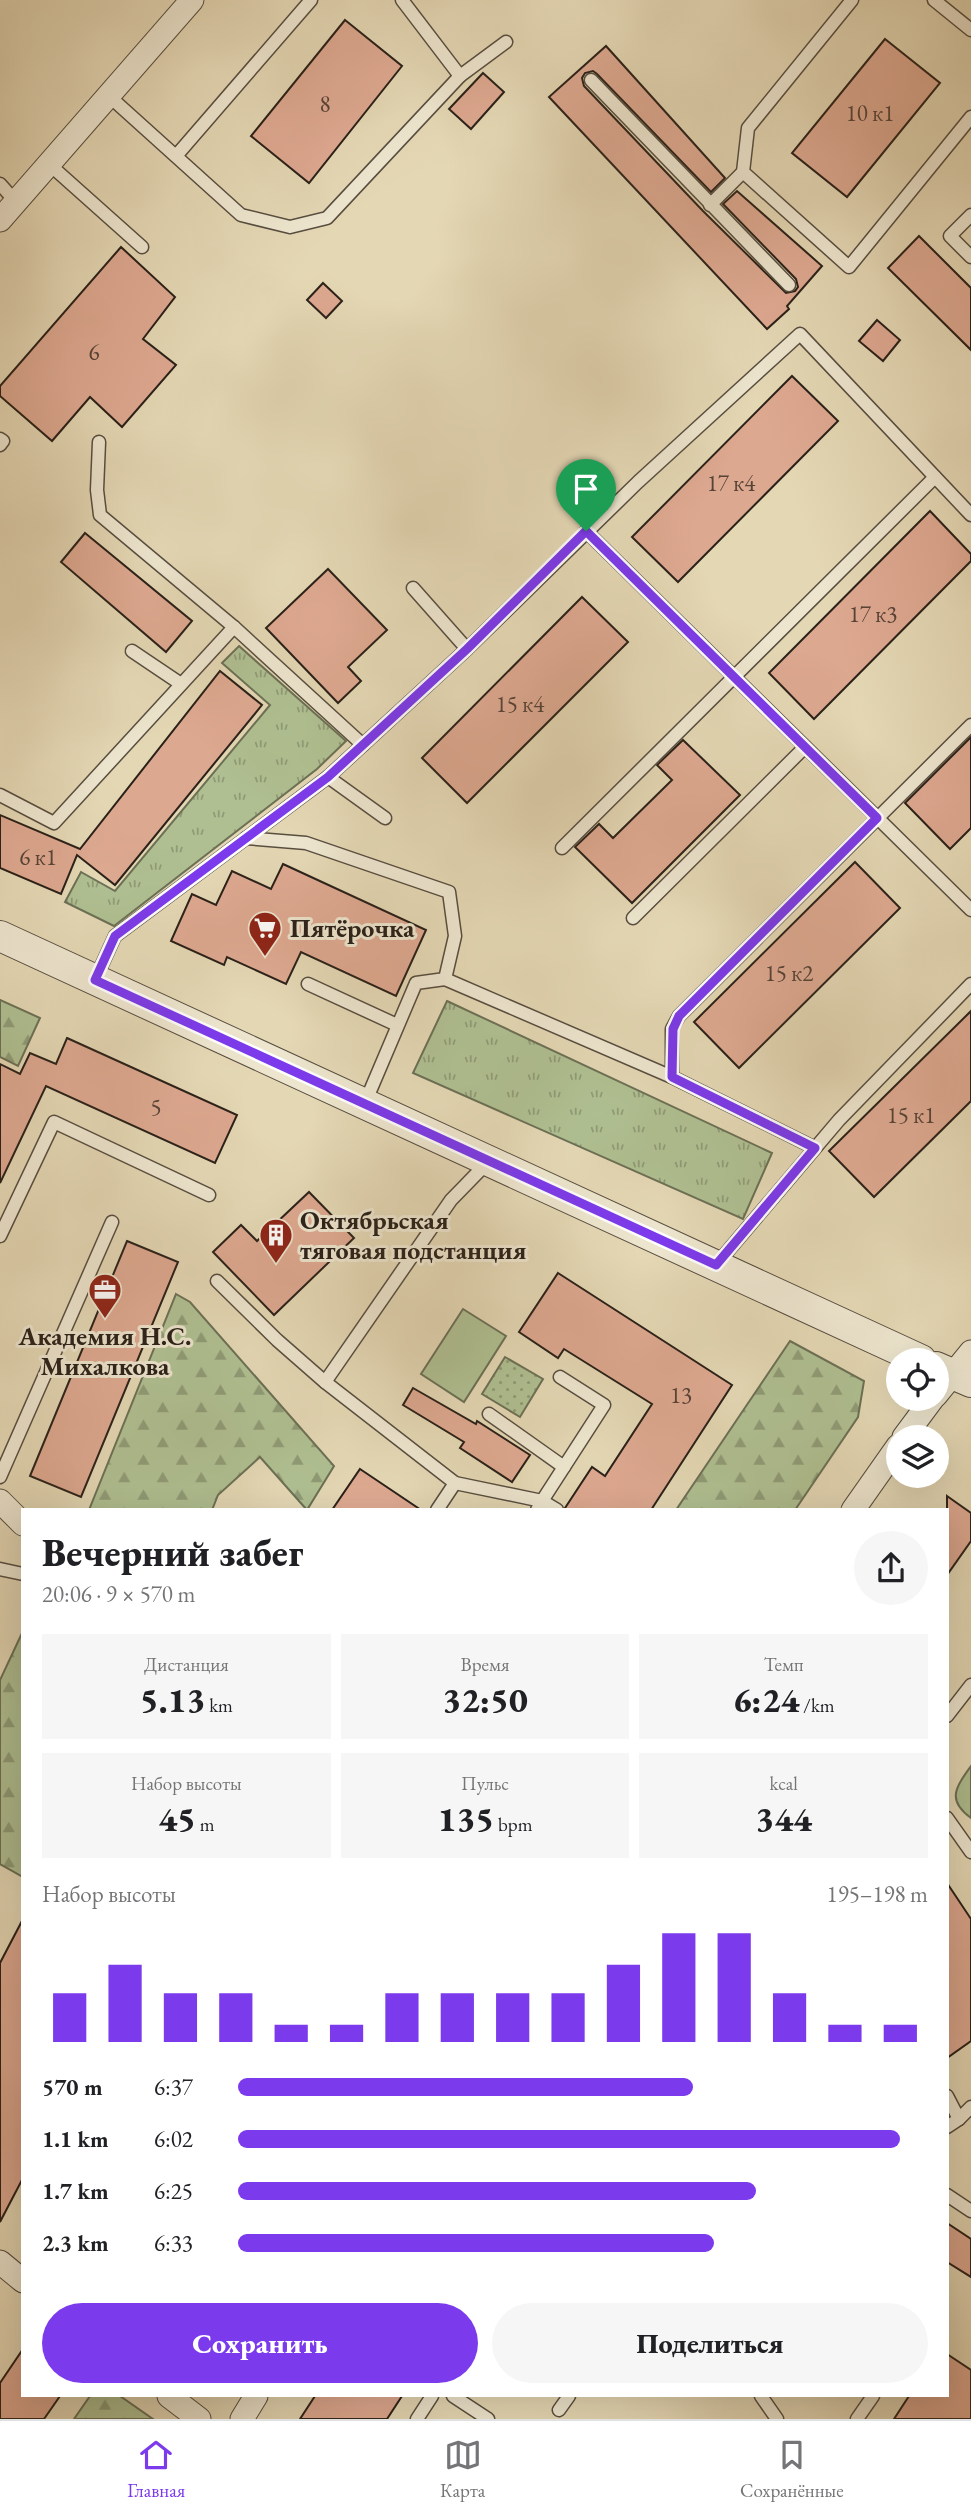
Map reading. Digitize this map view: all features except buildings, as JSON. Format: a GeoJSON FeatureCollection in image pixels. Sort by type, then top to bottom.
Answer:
{"type":"FeatureCollection","features":[{"type":"Feature","properties":{"kind":"street"},"geometry":{"type":"LineString","coordinates":[[0,220],[192,0]]}},
{"type":"Feature","properties":{"kind":"street"},"geometry":{"type":"LineString","coordinates":[[0,936],[894,1348]]}},
{"type":"Feature","properties":{"kind":"street"},"geometry":{"type":"LineString","coordinates":[[913,1425],[950,1378]]}},
{"type":"Feature","properties":{"kind":"street"},"geometry":{"type":"LineString","coordinates":[[854,1508],[886,1463]]}},
{"type":"Feature","properties":{"kind":"street"},"geometry":{"type":"LineString","coordinates":[[0,1501],[21,1522]]}},
{"type":"Feature","properties":{"kind":"street"},"geometry":{"type":"LineString","coordinates":[[1,2265],[21,2280]]}},
{"type":"Feature","properties":{"kind":"street"},"geometry":{"type":"LineString","coordinates":[[170,2397],[199,2419]]}},
{"type":"Feature","properties":{"kind":"street"},"geometry":{"type":"LineString","coordinates":[[242,2419],[255,2397]]}},
{"type":"Feature","properties":{"kind":"lane"},"geometry":{"type":"LineString","coordinates":[[176,156],[311,0]]}},
{"type":"Feature","properties":{"kind":"lane"},"geometry":{"type":"LineString","coordinates":[[402,0],[460,76]]}},
{"type":"Feature","properties":{"kind":"lane"},"geometry":{"type":"LineString","coordinates":[[710,205],[743,172],[748,128],[852,0]]}},
{"type":"Feature","properties":{"kind":"lane"},"geometry":{"type":"LineString","coordinates":[[934,0],[971,30]]}},
{"type":"Feature","properties":{"kind":"lane"},"geometry":{"type":"LineString","coordinates":[[109,96],[241,215],[290,227],[327,218],[460,76],[506,42]]}},
{"type":"Feature","properties":{"kind":"lane"},"geometry":{"type":"LineString","coordinates":[[591,80],[789,285]]}},
{"type":"Feature","properties":{"kind":"lane"},"geometry":{"type":"LineString","coordinates":[[743,172],[849,267],[971,117]]}},
{"type":"Feature","properties":{"kind":"lane"},"geometry":{"type":"LineString","coordinates":[[49,164],[142,247]]}},
{"type":"Feature","properties":{"kind":"lane"},"geometry":{"type":"LineString","coordinates":[[0,184],[16,202]]}},
{"type":"Feature","properties":{"kind":"lane"},"geometry":{"type":"LineString","coordinates":[[971,215],[950,236],[971,257]]}},
{"type":"Feature","properties":{"kind":"lane"},"geometry":{"type":"LineString","coordinates":[[95,980],[115,936],[328,777],[467,649],[586,531],[800,334],[971,515]]}},
{"type":"Feature","properties":{"kind":"lane"},"geometry":{"type":"LineString","coordinates":[[0,439],[3,441],[0,445]]}},
{"type":"Feature","properties":{"kind":"lane"},"geometry":{"type":"LineString","coordinates":[[99,442],[97,490],[100,515],[234,627],[363,745]]}},
{"type":"Feature","properties":{"kind":"lane"},"geometry":{"type":"LineString","coordinates":[[562,848],[935,477]]}},
{"type":"Feature","properties":{"kind":"lane"},"geometry":{"type":"LineString","coordinates":[[586,531],[971,910]]}},
{"type":"Feature","properties":{"kind":"lane"},"geometry":{"type":"LineString","coordinates":[[413,588],[467,649]]}},
{"type":"Feature","properties":{"kind":"lane"},"geometry":{"type":"LineString","coordinates":[[0,795],[54,823],[234,627]]}},
{"type":"Feature","properties":{"kind":"lane"},"geometry":{"type":"LineString","coordinates":[[132,651],[181,684]]}},
{"type":"Feature","properties":{"kind":"lane"},"geometry":{"type":"LineString","coordinates":[[672,1077],[673,1029],[679,1016],[971,725]]}},
{"type":"Feature","properties":{"kind":"lane"},"geometry":{"type":"LineString","coordinates":[[633,918],[805,747]]}},
{"type":"Feature","properties":{"kind":"lane"},"geometry":{"type":"LineString","coordinates":[[328,777],[385,818]]}},
{"type":"Feature","properties":{"kind":"lane"},"geometry":{"type":"LineString","coordinates":[[246,838],[306,843],[449,892],[455,936],[445,979]]}},
{"type":"Feature","properties":{"kind":"lane"},"geometry":{"type":"LineString","coordinates":[[365,1104],[416,983],[445,979],[672,1077],[815,1148]]}},
{"type":"Feature","properties":{"kind":"lane"},"geometry":{"type":"LineString","coordinates":[[308,984],[397,1025]]}},
{"type":"Feature","properties":{"kind":"lane"},"geometry":{"type":"LineString","coordinates":[[716,1265],[839,1120],[971,984]]}},
{"type":"Feature","properties":{"kind":"lane"},"geometry":{"type":"LineString","coordinates":[[0,1236],[54,1122],[209,1195]]}},
{"type":"Feature","properties":{"kind":"lane"},"geometry":{"type":"LineString","coordinates":[[325,1382],[451,1200],[489,1161]]}},
{"type":"Feature","properties":{"kind":"lane"},"geometry":{"type":"LineString","coordinates":[[0,1477],[112,1223]]}},
{"type":"Feature","properties":{"kind":"lane"},"geometry":{"type":"LineString","coordinates":[[217,1281],[276,1340],[325,1382],[455,1483],[540,1506],[604,1405],[559,1377]]}},
{"type":"Feature","properties":{"kind":"lane"},"geometry":{"type":"LineString","coordinates":[[489,1415],[564,1467]]}},
{"type":"Feature","properties":{"kind":"lane"},"geometry":{"type":"LineString","coordinates":[[438,1508],[455,1483]]}},
{"type":"Feature","properties":{"kind":"lane"},"geometry":{"type":"LineString","coordinates":[[0,1569],[21,1574]]}},
{"type":"Feature","properties":{"kind":"lane"},"geometry":{"type":"LineString","coordinates":[[949,1713],[971,1685]]}},
{"type":"Feature","properties":{"kind":"lane"},"geometry":{"type":"LineString","coordinates":[[949,1821],[971,1852]]}},
{"type":"Feature","properties":{"kind":"lane"},"geometry":{"type":"LineString","coordinates":[[949,2100],[960,2119]]}},
{"type":"Feature","properties":{"kind":"lane"},"geometry":{"type":"LineString","coordinates":[[949,2126],[971,2107]]}},
{"type":"Feature","properties":{"kind":"lane"},"geometry":{"type":"LineString","coordinates":[[949,2196],[971,2211]]}},
{"type":"Feature","properties":{"kind":"lane"},"geometry":{"type":"LineString","coordinates":[[417,2419],[431,2397]]}},
{"type":"Feature","properties":{"kind":"lane"},"geometry":{"type":"LineString","coordinates":[[455,2397],[488,2419]]}},
{"type":"Feature","properties":{"kind":"lane"},"geometry":{"type":"LineString","coordinates":[[559,2410],[568,2397]]}},
{"type":"Feature","properties":{"kind":"lane"},"geometry":{"type":"LineString","coordinates":[[762,2397],[777,2419]]}},
{"type":"Feature","properties":{"kind":"lane"},"geometry":{"type":"LineString","coordinates":[[857,2419],[872,2397]]}},
{"type":"Feature","properties":{"kind":"green space"},"geometry":{"type":"Polygon","coordinates":[[[239,646],[346,741],[317,769],[114,926],[65,902],[81,872],[115,891],[270,705],[222,663],[239,646]]]}},
{"type":"Feature","properties":{"kind":"green space"},"geometry":{"type":"Polygon","coordinates":[[[0,1000],[40,1018],[18,1066],[0,1057],[0,1000]]]}},
{"type":"Feature","properties":{"kind":"green space"},"geometry":{"type":"Polygon","coordinates":[[[447,1001],[772,1153],[743,1219],[413,1073],[447,1001]]]}},
{"type":"Feature","properties":{"kind":"green space"},"geometry":{"type":"Polygon","coordinates":[[[176,1294],[190,1302],[334,1466],[308,1508],[305,1508],[260,1457],[218,1495],[213,1508],[90,1508],[176,1294]]]}},
{"type":"Feature","properties":{"kind":"green space"},"geometry":{"type":"Polygon","coordinates":[[[463,1309],[506,1336],[464,1402],[421,1374],[463,1309]]]}},
{"type":"Feature","properties":{"kind":"green space"},"geometry":{"type":"Polygon","coordinates":[[[790,1341],[864,1381],[858,1417],[796,1508],[677,1508],[790,1341]]]}},
{"type":"Feature","properties":{"kind":"green space"},"geometry":{"type":"Polygon","coordinates":[[[505,1357],[543,1379],[520,1417],[482,1394],[505,1357]]]}},
{"type":"Feature","properties":{"kind":"green space"},"geometry":{"type":"Polygon","coordinates":[[[21,1635],[21,1876],[0,1864],[0,1680],[21,1635]]]}},
{"type":"Feature","properties":{"kind":"green space"},"geometry":{"type":"Polygon","coordinates":[[[971,1766],[971,1818],[958,1805],[956,1793],[971,1766]]]}},
{"type":"Feature","properties":{"kind":"green space"},"geometry":{"type":"Polygon","coordinates":[[[89,2397],[121,2397],[153,2419],[74,2419],[89,2397]]]}},
{"type":"Feature","properties":{"kind":"place","name":"Пятёрочка"},"geometry":{"type":"Point","coordinates":[265,958]}},
{"type":"Feature","properties":{"kind":"place","name":"Октябрьская тяговая подстанция"},"geometry":{"type":"Point","coordinates":[276,1265]}},
{"type":"Feature","properties":{"kind":"place","name":"Академия Н.С. Михалкова"},"geometry":{"type":"Point","coordinates":[105,1320]}},
{"type":"Feature","properties":{"kind":"route"},"geometry":{"type":"LineString","coordinates":[[586,531],[877,818],[679,1016],[673,1029],[672,1077],[815,1148],[716,1265],[95,980],[115,936],[328,777],[467,649],[586,531]]}}]}
